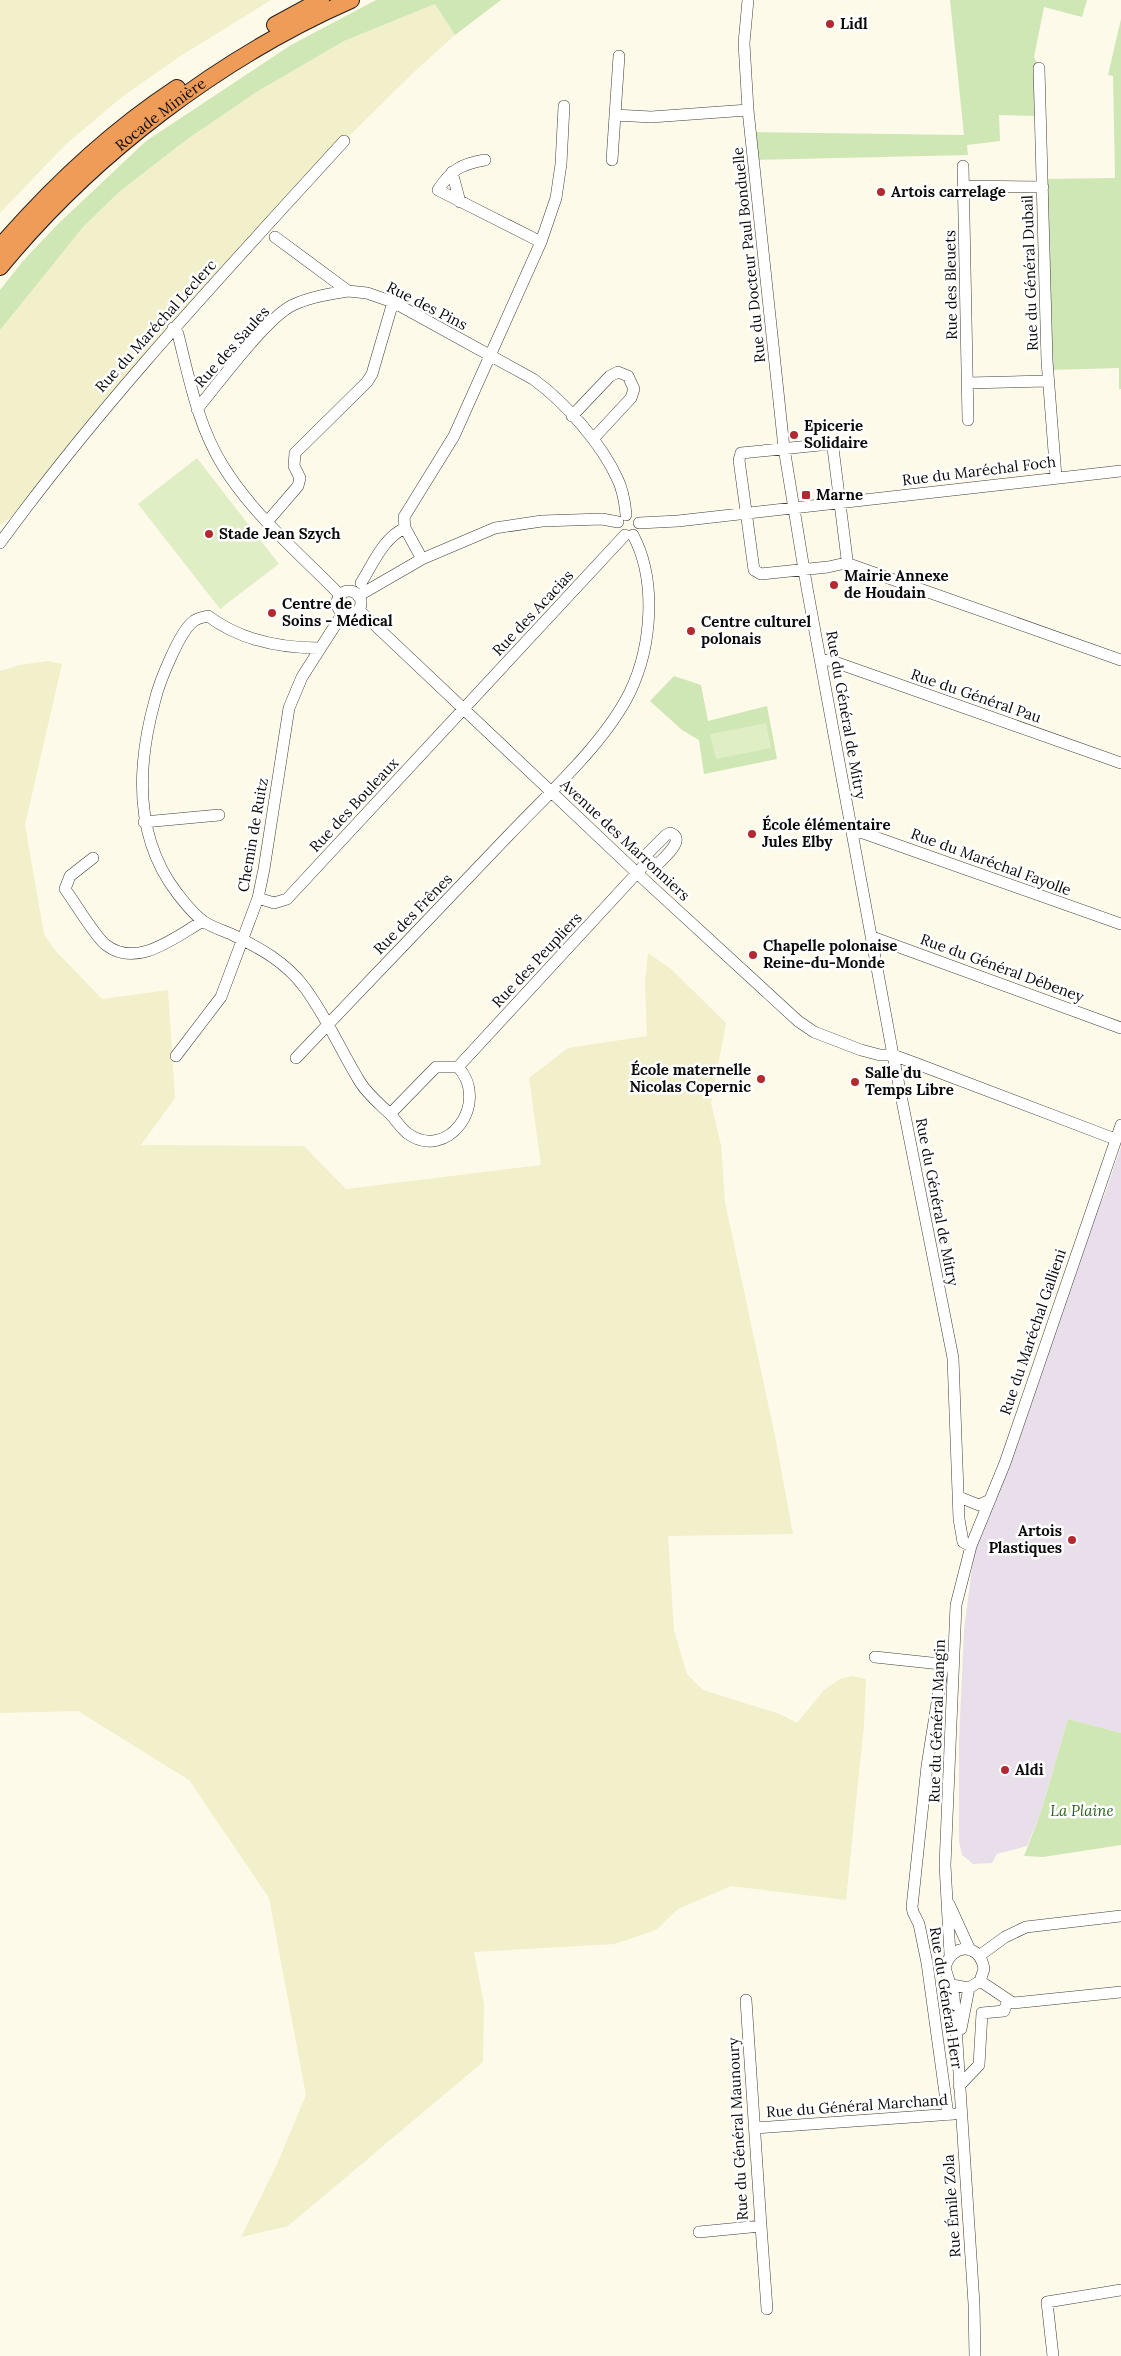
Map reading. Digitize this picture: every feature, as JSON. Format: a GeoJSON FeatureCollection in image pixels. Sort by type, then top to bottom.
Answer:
{"type":"FeatureCollection","features":[{"type":"Feature","properties":{"kind":"highway","name":"Rocade Minière"},"geometry":{"type":"LineString","coordinates":[[0,247],[53,190],[113,134],[167,95],[256,37],[321,0]]}},
{"type":"Feature","properties":{"kind":"highway","name":"Rocade Minière"},"geometry":{"type":"LineString","coordinates":[[0,267],[43,216],[64,196],[123,144],[190,90],[274,38],[351,0]]}},
{"type":"Feature","properties":{"kind":"street","name":"Rue du Docteur Paul Bonduelle"},"geometry":{"type":"LineString","coordinates":[[748,0],[744,43],[748,110],[784,448],[794,507]]}},
{"type":"Feature","properties":{"kind":"street"},"geometry":{"type":"LineString","coordinates":[[612,160],[619,56]]}},
{"type":"Feature","properties":{"kind":"street","name":"Rue du Général Dubail"},"geometry":{"type":"LineString","coordinates":[[1040,68],[1048,381],[1056,477]]}},
{"type":"Feature","properties":{"kind":"street"},"geometry":{"type":"LineString","coordinates":[[422,559],[405,528],[404,517],[454,436],[541,242],[556,198],[561,164],[564,106]]}},
{"type":"Feature","properties":{"kind":"street"},"geometry":{"type":"LineString","coordinates":[[615,115],[651,117],[748,110]]}},
{"type":"Feature","properties":{"kind":"street","name":"Rue du Maréchal Leclerc"},"geometry":{"type":"LineString","coordinates":[[1,541],[73,446],[173,328],[344,141]]}},
{"type":"Feature","properties":{"kind":"street"},"geometry":{"type":"LineString","coordinates":[[485,160],[465,164],[452,172],[438,190],[541,242]]}},
{"type":"Feature","properties":{"kind":"street","name":"Rue des Bleuets"},"geometry":{"type":"LineString","coordinates":[[963,166],[968,420]]}},
{"type":"Feature","properties":{"kind":"street"},"geometry":{"type":"LineString","coordinates":[[452,172],[460,202]]}},
{"type":"Feature","properties":{"kind":"street"},"geometry":{"type":"LineString","coordinates":[[964,186],[1042,187]]}},
{"type":"Feature","properties":{"kind":"street","name":"Rue des Pins"},"geometry":{"type":"LineString","coordinates":[[275,238],[348,291],[367,293],[392,302],[533,379],[546,389],[593,439],[618,480],[622,518]]}},
{"type":"Feature","properties":{"kind":"street","name":"Rue des Saules"},"geometry":{"type":"LineString","coordinates":[[197,409],[273,320],[291,305],[315,297],[348,291]]}},
{"type":"Feature","properties":{"kind":"street"},"geometry":{"type":"LineString","coordinates":[[267,522],[298,486],[300,478],[294,466],[295,453],[367,382],[372,374],[392,302]]}},
{"type":"Feature","properties":{"kind":"street"},"geometry":{"type":"LineString","coordinates":[[173,328],[178,334],[197,409],[222,466],[244,496],[267,522],[340,596]]}},
{"type":"Feature","properties":{"kind":"street"},"geometry":{"type":"LineString","coordinates":[[572,416],[610,376],[618,372],[628,376],[634,389],[631,398],[593,439]]}},
{"type":"Feature","properties":{"kind":"street"},"geometry":{"type":"LineString","coordinates":[[968,383],[1048,381]]}},
{"type":"Feature","properties":{"kind":"street"},"geometry":{"type":"LineString","coordinates":[[846,563],[841,502],[830,444],[742,454],[739,460],[748,536],[754,570],[761,574],[804,570],[846,563],[1121,660]]}},
{"type":"Feature","properties":{"kind":"street","name":"Rue du Maréchal Foch"},"geometry":{"type":"LineString","coordinates":[[639,523],[1121,471]]}},
{"type":"Feature","properties":{"kind":"street","name":"Rue du Général de Mitry"},"geometry":{"type":"LineString","coordinates":[[794,507],[893,1055],[952,1358],[961,1533],[963,1542],[970,1546]]}},
{"type":"Feature","properties":{"kind":"street"},"geometry":{"type":"LineString","coordinates":[[358,596],[422,559],[495,528],[542,521],[634,516],[639,523],[638,530],[629,535],[619,530],[622,518]]}},
{"type":"Feature","properties":{"kind":"street"},"geometry":{"type":"LineString","coordinates":[[361,583],[392,536],[405,528]]}},
{"type":"Feature","properties":{"kind":"street","name":"Rue des Acacias"},"geometry":{"type":"LineString","coordinates":[[463,710],[629,535]]}},
{"type":"Feature","properties":{"kind":"street","name":"Rue des Frênes"},"geometry":{"type":"LineString","coordinates":[[296,1058],[605,732],[621,708],[631,690],[641,658],[647,628],[648,588],[646,567],[629,535]]}},
{"type":"Feature","properties":{"kind":"street"},"geometry":{"type":"LineString","coordinates":[[349,592],[358,596],[361,603],[359,610],[352,614],[343,613],[338,604],[340,596],[349,592]]}},
{"type":"Feature","properties":{"kind":"street","name":"Avenue des Marronniers"},"geometry":{"type":"LineString","coordinates":[[359,610],[463,710],[798,1022],[814,1032],[861,1050],[880,1055],[893,1055],[1115,1138]]}},
{"type":"Feature","properties":{"kind":"street","name":"Chemin de Ruitz"},"geometry":{"type":"LineString","coordinates":[[176,1056],[221,997],[258,898],[271,829],[283,734],[289,708],[302,677],[343,613]]}},
{"type":"Feature","properties":{"kind":"street"},"geometry":{"type":"LineString","coordinates":[[319,648],[270,644],[242,636],[208,616],[192,621],[174,650],[160,682],[149,720],[142,792],[144,822],[153,851],[165,878],[185,903],[203,921],[271,955],[289,969],[305,989],[328,1025],[361,1084],[408,1133],[419,1139],[432,1140],[448,1137],[466,1119],[471,1101],[470,1085],[458,1067],[436,1067],[390,1114]]}},
{"type":"Feature","properties":{"kind":"street","name":"Rue du Général Pau"},"geometry":{"type":"LineString","coordinates":[[821,661],[829,660],[1121,763]]}},
{"type":"Feature","properties":{"kind":"street","name":"Rue des Bouleaux"},"geometry":{"type":"LineString","coordinates":[[258,898],[274,903],[287,899],[463,710]]}},
{"type":"Feature","properties":{"kind":"street"},"geometry":{"type":"LineString","coordinates":[[144,822],[219,814]]}},
{"type":"Feature","properties":{"kind":"street","name":"Rue du Maréchal Fayolle"},"geometry":{"type":"LineString","coordinates":[[852,829],[1121,924]]}},
{"type":"Feature","properties":{"kind":"street"},"geometry":{"type":"LineString","coordinates":[[93,858],[70,876],[66,889],[105,945],[124,954],[146,953],[203,921]]}},
{"type":"Feature","properties":{"kind":"street","name":"Rue des Peupliers"},"geometry":{"type":"LineString","coordinates":[[458,1067],[649,860]]}},
{"type":"Feature","properties":{"kind":"street","name":"Rue du Général Débeney"},"geometry":{"type":"LineString","coordinates":[[872,937],[1121,1028]]}},
{"type":"Feature","properties":{"kind":"street","name":"Rue du Maréchal Gallieni"},"geometry":{"type":"LineString","coordinates":[[970,1546],[1005,1463],[1121,1125]]}},
{"type":"Feature","properties":{"kind":"street"},"geometry":{"type":"LineString","coordinates":[[959,1497],[979,1505],[990,1500]]}},
{"type":"Feature","properties":{"kind":"street","name":"Rue du Général Mangin"},"geometry":{"type":"LineString","coordinates":[[950,1955],[946,1830],[949,1665],[956,1605],[970,1546]]}},
{"type":"Feature","properties":{"kind":"street"},"geometry":{"type":"LineString","coordinates":[[875,1657],[949,1665]]}},
{"type":"Feature","properties":{"kind":"street","name":"Rue du Général Mangin"},"geometry":{"type":"LineString","coordinates":[[915,1917],[912,1907],[927,1766],[949,1665]]}},
{"type":"Feature","properties":{"kind":"street","name":"Rue du Général Mangin"},"geometry":{"type":"LineString","coordinates":[[947,1898],[975,1953]]}},
{"type":"Feature","properties":{"kind":"street"},"geometry":{"type":"LineString","coordinates":[[975,1953],[1026,1927],[1121,1916]]}},
{"type":"Feature","properties":{"kind":"street","name":"Rue du Général Herr"},"geometry":{"type":"LineString","coordinates":[[915,1917],[919,1924],[929,1978],[948,2115]]}},
{"type":"Feature","properties":{"kind":"street"},"geometry":{"type":"LineString","coordinates":[[961,1949],[975,1953],[984,1969],[980,1981],[969,1988],[958,2053],[949,1981],[945,1968],[950,1955],[961,1949]]}},
{"type":"Feature","properties":{"kind":"street"},"geometry":{"type":"LineString","coordinates":[[929,1978],[949,1981],[969,1988]]}},
{"type":"Feature","properties":{"kind":"street"},"geometry":{"type":"LineString","coordinates":[[980,1981],[1013,2003],[1121,1992]]}},
{"type":"Feature","properties":{"kind":"street","name":"Rue du Général Maunoury"},"geometry":{"type":"LineString","coordinates":[[699,2232],[761,2226],[746,2000]]}},
{"type":"Feature","properties":{"kind":"street"},"geometry":{"type":"LineString","coordinates":[[958,2086],[979,2065],[982,2013],[1004,2011],[1008,2000]]}},
{"type":"Feature","properties":{"kind":"street","name":"Rue Émile Zola"},"geometry":{"type":"LineString","coordinates":[[958,2053],[958,2086],[974,2304],[975,2356]]}},
{"type":"Feature","properties":{"kind":"street","name":"Rue du Général Marchand"},"geometry":{"type":"LineString","coordinates":[[755,2128],[960,2114]]}},
{"type":"Feature","properties":{"kind":"street"},"geometry":{"type":"LineString","coordinates":[[761,2226],[767,2309]]}},
{"type":"Feature","properties":{"kind":"street"},"geometry":{"type":"LineString","coordinates":[[1053,2356],[1047,2302],[1121,2290]]}},
{"type":"Feature","properties":{"kind":"shaded area"},"geometry":{"type":"Polygon","coordinates":[[[0,0],[271,0],[179,57],[122,97],[66,144],[0,213],[0,0]]]}},
{"type":"Feature","properties":{"kind":"shaded area"},"geometry":{"type":"Polygon","coordinates":[[[435,4],[455,35],[413,73],[344,141],[28,504],[0,525],[0,330],[52,262],[83,227],[119,192],[186,140],[258,91],[344,41],[435,4]]]}},
{"type":"Feature","properties":{"kind":"shaded area"},"geometry":{"type":"Polygon","coordinates":[[[48,661],[62,664],[25,825],[44,934],[54,949],[102,999],[168,990],[175,1098],[141,1145],[304,1146],[346,1189],[541,1165],[529,1078],[568,1048],[647,1036],[645,982],[648,953],[671,969],[726,1023],[711,1103],[721,1145],[725,1202],[775,1436],[793,1534],[668,1536],[674,1631],[687,1674],[703,1690],[780,1714],[797,1723],[824,1690],[840,1679],[852,1676],[866,1679],[864,1725],[846,1900],[731,1886],[678,1909],[656,1930],[615,1944],[474,1952],[484,2004],[483,2062],[288,2226],[241,2237],[277,2164],[306,2095],[269,1898],[189,1780],[78,1711],[0,1713],[0,671],[20,665],[48,661]]]}},
{"type":"Feature","properties":{"kind":"shaded area"},"geometry":{"type":"Polygon","coordinates":[[[1121,1147],[1121,1733],[1068,1719],[1041,1812],[1027,1846],[997,1854],[992,1863],[973,1864],[962,1855],[959,1841],[959,1741],[964,1630],[977,1529],[1084,1232],[1104,1196],[1121,1147]]]}},
{"type":"Feature","properties":{"kind":"green space"},"geometry":{"type":"Polygon","coordinates":[[[376,0],[501,0],[455,35],[435,4],[344,41],[258,91],[186,140],[119,192],[83,227],[0,330],[0,290],[23,261],[58,224],[146,141],[291,45],[376,0]]]}},
{"type":"Feature","properties":{"kind":"green space"},"geometry":{"type":"Polygon","coordinates":[[[950,0],[1087,0],[1082,17],[1044,7],[1034,57],[1039,68],[1040,116],[999,115],[1000,141],[967,145],[968,155],[754,160],[751,132],[964,135],[950,0]]]}},
{"type":"Feature","properties":{"kind":"green space"},"geometry":{"type":"Polygon","coordinates":[[[1121,19],[1121,389],[1119,389],[1119,368],[1048,370],[1042,179],[1115,178],[1113,76],[1108,75],[1121,19]]]}},
{"type":"Feature","properties":{"kind":"green space","name":"Stade Jean Szych"},"geometry":{"type":"Polygon","coordinates":[[[197,458],[279,564],[220,609],[138,504],[197,458]]]}},
{"type":"Feature","properties":{"kind":"green space"},"geometry":{"type":"Polygon","coordinates":[[[674,676],[701,685],[708,721],[767,706],[777,759],[704,774],[699,740],[682,730],[650,701],[674,676]]]}},
{"type":"Feature","properties":{"kind":"green space"},"geometry":{"type":"Polygon","coordinates":[[[766,723],[771,748],[716,759],[710,734],[766,723]]]}},
{"type":"Feature","properties":{"kind":"green space","name":"La Plaine"},"geometry":{"type":"Polygon","coordinates":[[[1068,1719],[1121,1733],[1121,1845],[1043,1857],[1024,1856],[1041,1812],[1068,1719]]]}},
{"type":"Feature","properties":{"kind":"place","name":"Lidl"},"geometry":{"type":"Point","coordinates":[830,24]}},
{"type":"Feature","properties":{"kind":"place","name":"Artois carrelage"},"geometry":{"type":"Point","coordinates":[881,192]}},
{"type":"Feature","properties":{"kind":"place","name":"Epicerie Solidaire"},"geometry":{"type":"Point","coordinates":[794,435]}},
{"type":"Feature","properties":{"kind":"place","name":"Marne"},"geometry":{"type":"Point","coordinates":[806,495]}},
{"type":"Feature","properties":{"kind":"place","name":"Stade Jean Szych"},"geometry":{"type":"Point","coordinates":[209,534]}},
{"type":"Feature","properties":{"kind":"place","name":"Mairie Annexe de Houdain"},"geometry":{"type":"Point","coordinates":[834,585]}},
{"type":"Feature","properties":{"kind":"place","name":"Centre de Soins - Médical"},"geometry":{"type":"Point","coordinates":[272,613]}},
{"type":"Feature","properties":{"kind":"place","name":"Centre culturel polonais"},"geometry":{"type":"Point","coordinates":[691,631]}},
{"type":"Feature","properties":{"kind":"place","name":"École élémentaire Jules Elby"},"geometry":{"type":"Point","coordinates":[752,834]}},
{"type":"Feature","properties":{"kind":"place","name":"Chapelle polonaise Reine-du-Monde"},"geometry":{"type":"Point","coordinates":[753,955]}},
{"type":"Feature","properties":{"kind":"place","name":"École maternelle Nicolas Copernic"},"geometry":{"type":"Point","coordinates":[761,1079]}},
{"type":"Feature","properties":{"kind":"place","name":"Salle du Temps Libre"},"geometry":{"type":"Point","coordinates":[855,1082]}},
{"type":"Feature","properties":{"kind":"place","name":"Artois Plastiques"},"geometry":{"type":"Point","coordinates":[1072,1540]}},
{"type":"Feature","properties":{"kind":"place","name":"Aldi"},"geometry":{"type":"Point","coordinates":[1005,1770]}}]}
